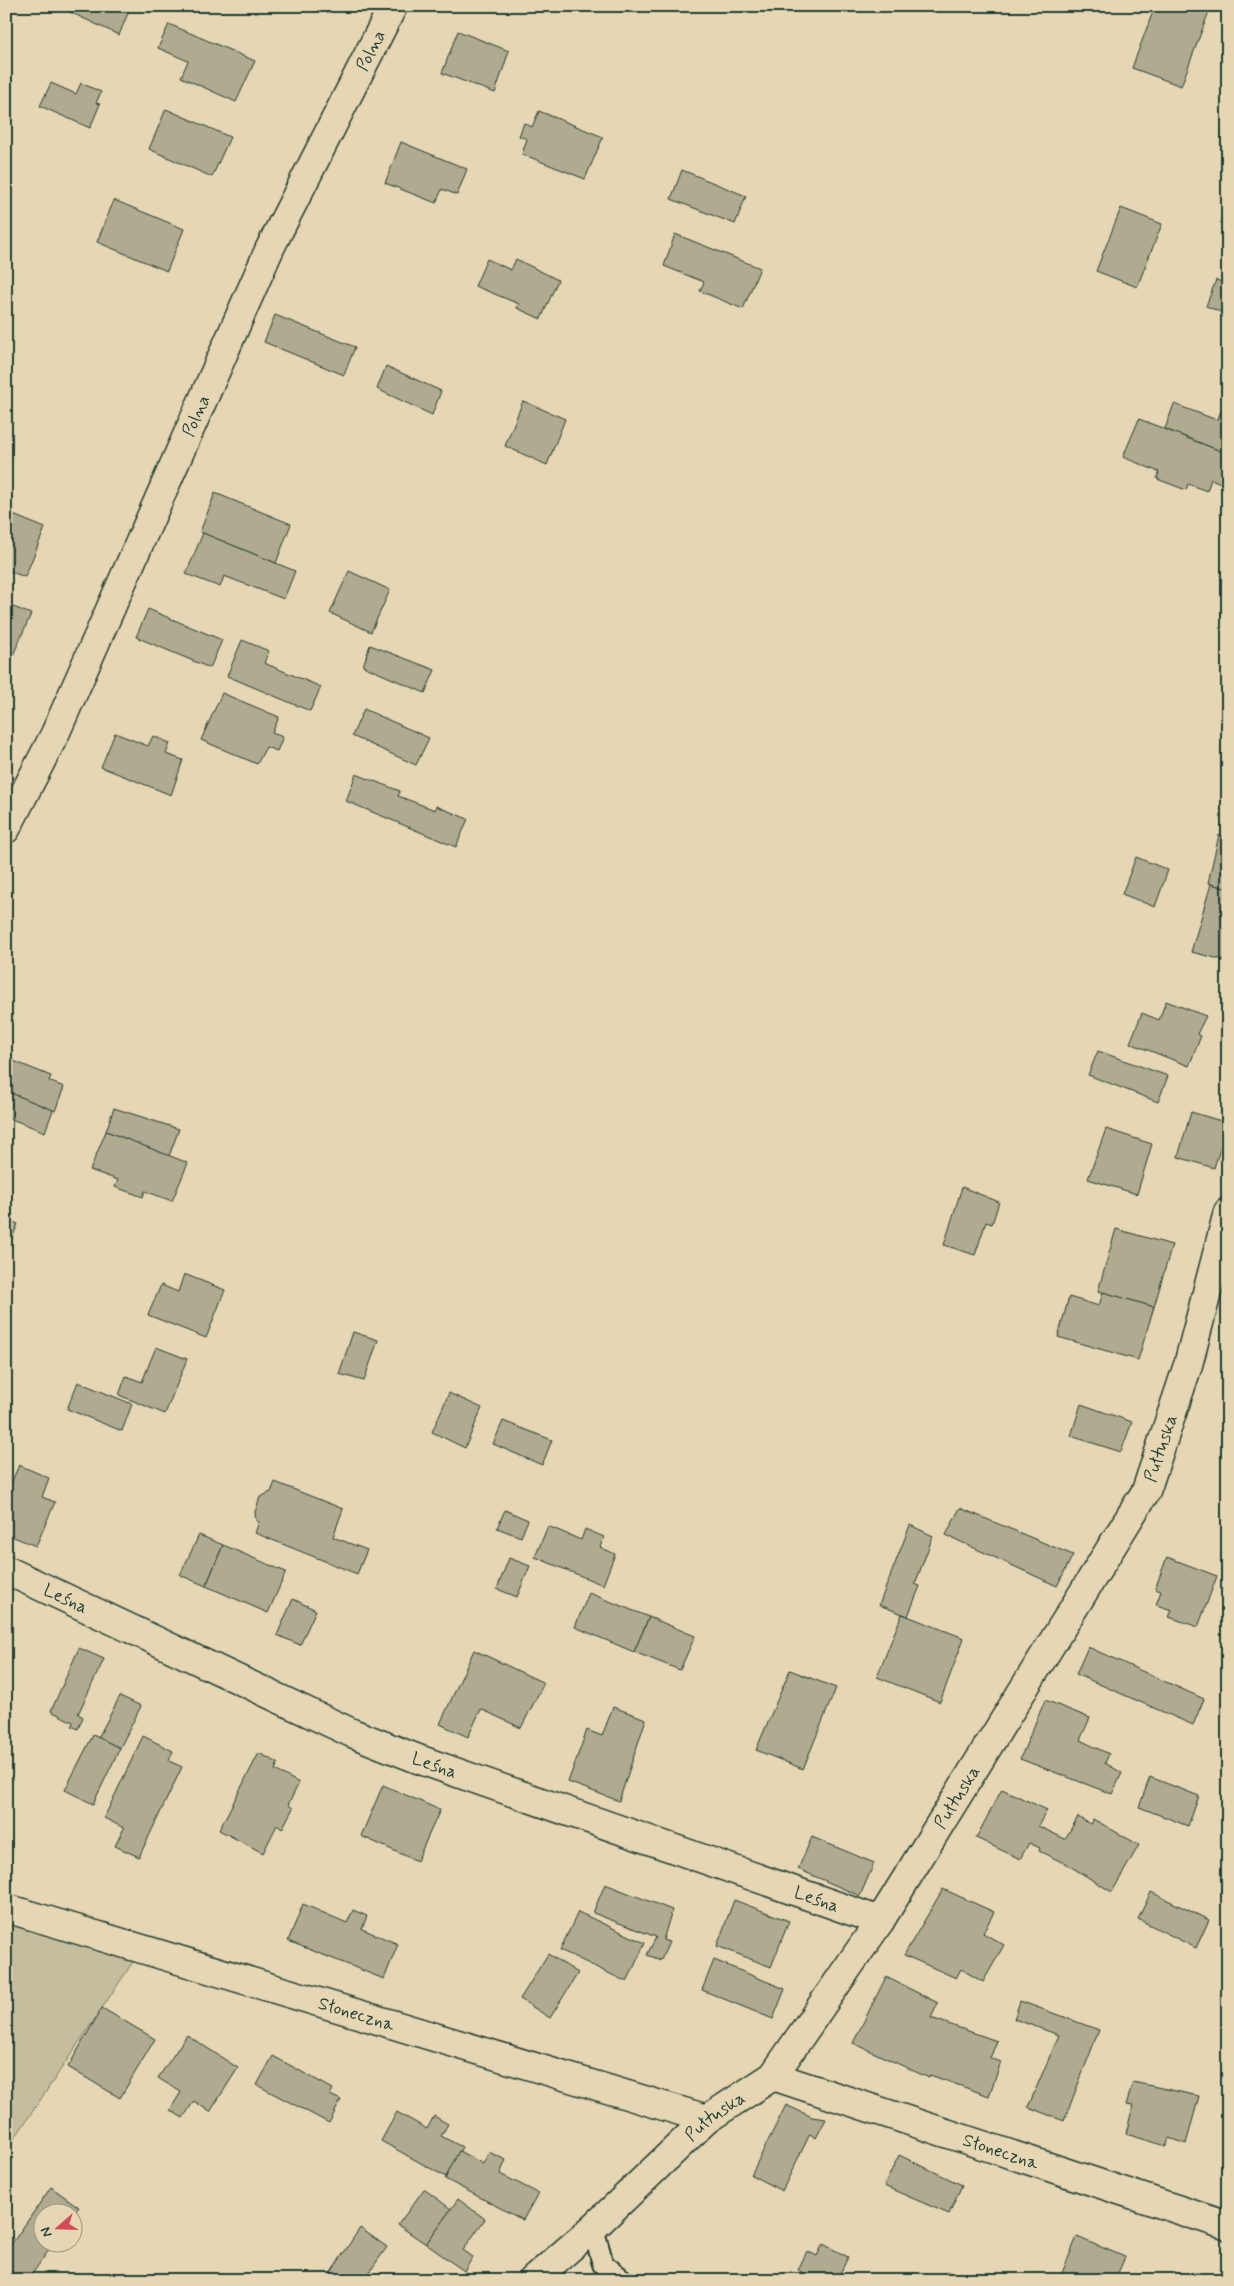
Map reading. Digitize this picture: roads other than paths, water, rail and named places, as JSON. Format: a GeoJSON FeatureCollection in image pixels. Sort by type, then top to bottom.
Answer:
{"type":"FeatureCollection","features":[{"type":"Feature","properties":{"kind":"street","name":"Polna"},"geometry":{"type":"LineString","coordinates":[[8,820],[55,734],[270,248],[393,6]]}},
{"type":"Feature","properties":{"kind":"street","name":"Pułtuska"},"geometry":{"type":"LineString","coordinates":[[533,2280],[593,2228],[707,2119],[773,2076],[880,1921],[1146,1491],[1188,1365],[1228,1212]]}},
{"type":"Feature","properties":{"kind":"street","name":"Leśna"},"geometry":{"type":"LineString","coordinates":[[6,1570],[368,1740],[880,1921]]}},
{"type":"Feature","properties":{"kind":"street","name":"Słoneczna"},"geometry":{"type":"LineString","coordinates":[[6,1908],[707,2119]]}},
{"type":"Feature","properties":{"kind":"street","name":"Słoneczna"},"geometry":{"type":"LineString","coordinates":[[773,2076],[1228,2226]]}},
{"type":"Feature","properties":{"kind":"lane"},"geometry":{"type":"LineString","coordinates":[[593,2228],[604,2264],[623,2280]]}}]}
